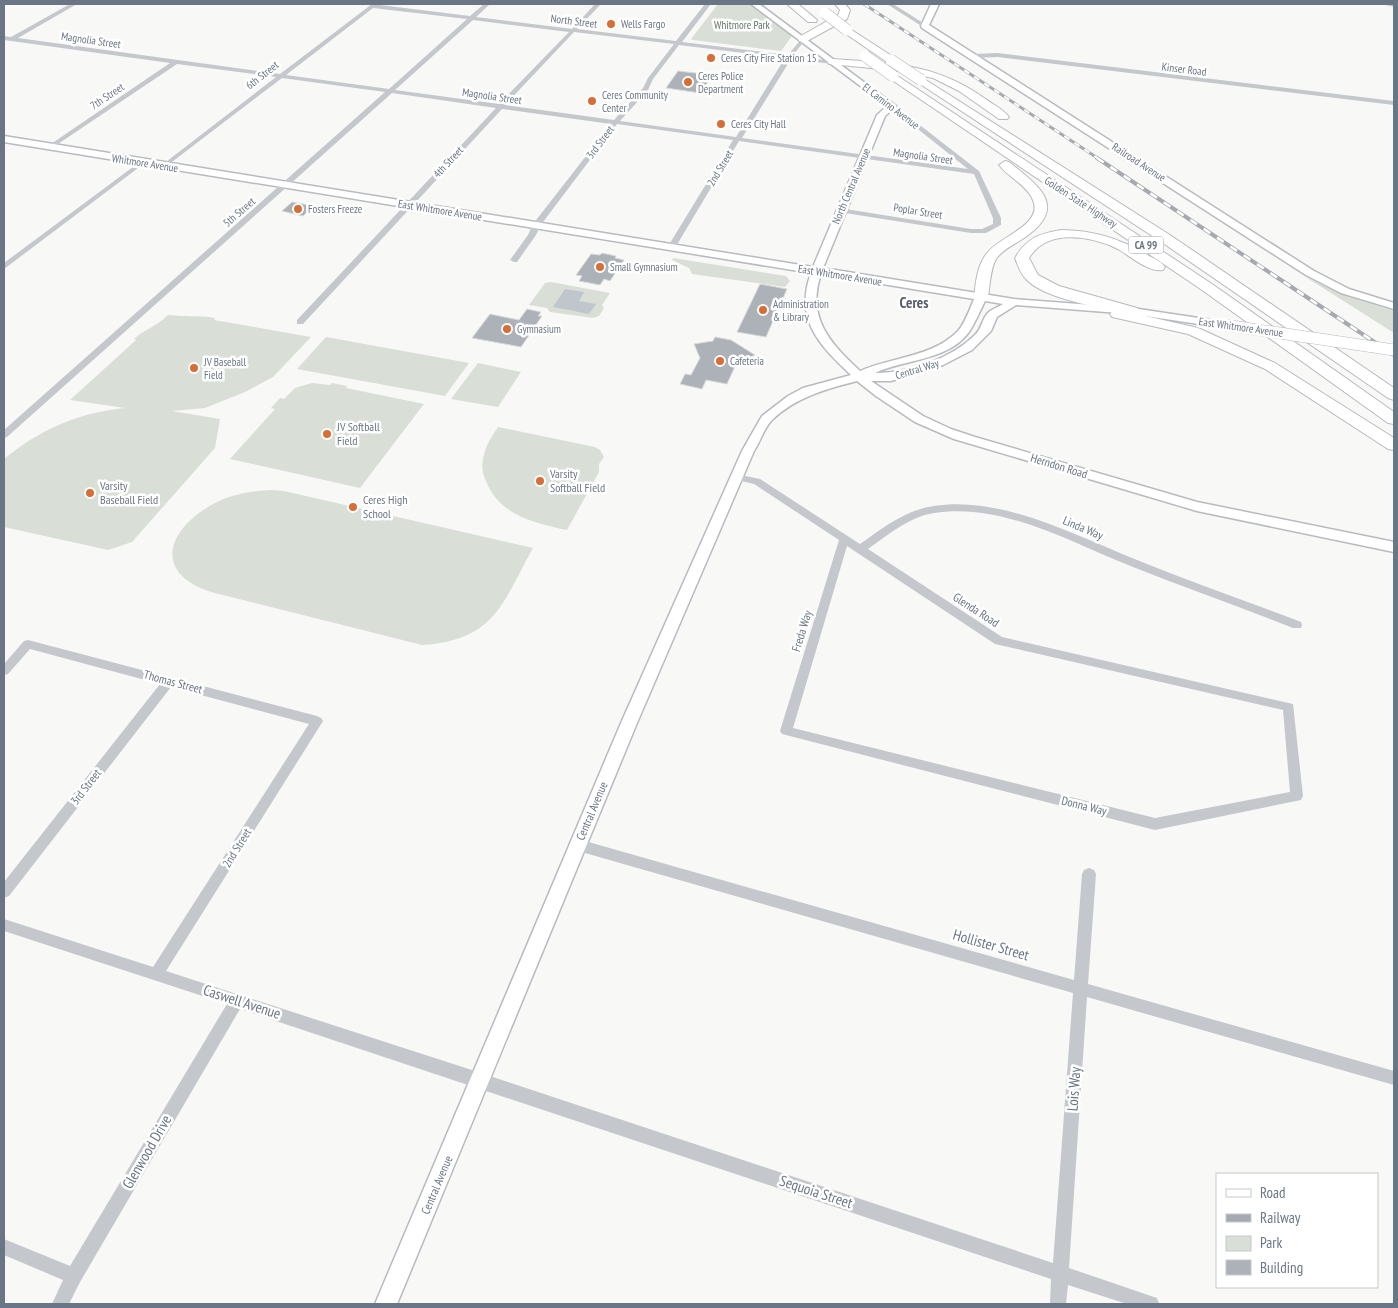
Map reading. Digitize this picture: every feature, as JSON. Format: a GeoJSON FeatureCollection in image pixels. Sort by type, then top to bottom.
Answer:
{"type":"FeatureCollection","features":[{"type":"Feature","properties":{"kind":"highway"},"geometry":{"type":"LineString","coordinates":[[792,4],[835,36]]}},
{"type":"Feature","properties":{"kind":"highway"},"geometry":{"type":"LineString","coordinates":[[803,39],[843,17],[845,10],[840,4]]}},
{"type":"Feature","properties":{"kind":"highway","name":"Golden State Highway"},"geometry":{"type":"LineString","coordinates":[[822,11],[921,80],[1165,238],[1394,395]]}},
{"type":"Feature","properties":{"kind":"highway"},"geometry":{"type":"LineString","coordinates":[[845,72],[862,58]]}},
{"type":"Feature","properties":{"kind":"highway"},"geometry":{"type":"LineString","coordinates":[[833,62],[862,58],[942,78],[961,88],[1015,126]]}},
{"type":"Feature","properties":{"kind":"highway","name":"Golden State Highway"},"geometry":{"type":"LineString","coordinates":[[862,58],[893,76],[939,109],[1126,231],[1394,419]]}},
{"type":"Feature","properties":{"kind":"highway"},"geometry":{"type":"LineString","coordinates":[[939,109],[1031,187],[1042,203],[1042,214],[1034,226],[1002,245],[989,261],[981,297]]}},
{"type":"Feature","properties":{"kind":"highway"},"geometry":{"type":"LineString","coordinates":[[1042,144],[1165,238]]}},
{"type":"Feature","properties":{"kind":"highway"},"geometry":{"type":"LineString","coordinates":[[1132,311],[1081,297],[1042,283],[1033,278],[1027,271],[1022,258],[1025,252],[1030,245],[1051,236],[1073,234],[1098,238],[1120,246],[1192,287],[1240,310]]}},
{"type":"Feature","properties":{"kind":"highway"},"geometry":{"type":"LineString","coordinates":[[1083,307],[1193,331],[1214,339],[1270,366],[1394,445]]}},
{"type":"Feature","properties":{"kind":"street"},"geometry":{"type":"LineString","coordinates":[[4,43],[7,39],[74,4]]}},
{"type":"Feature","properties":{"kind":"street","name":"5th Street"},"geometry":{"type":"LineString","coordinates":[[4,434],[488,4]]}},
{"type":"Feature","properties":{"kind":"street","name":"4th Street"},"geometry":{"type":"LineString","coordinates":[[300,322],[408,204],[598,4]]}},
{"type":"Feature","properties":{"kind":"street","name":"3rd Street"},"geometry":{"type":"LineString","coordinates":[[514,260],[532,235],[536,226],[614,124],[646,89],[650,79],[708,4]]}},
{"type":"Feature","properties":{"kind":"street","name":"El Camino Avenue"},"geometry":{"type":"LineString","coordinates":[[755,4],[977,172],[997,218],[997,225],[992,228]]}},
{"type":"Feature","properties":{"kind":"street","name":"Railroad Avenue"},"geometry":{"type":"LineString","coordinates":[[890,4],[1010,79],[1310,273],[1345,290],[1394,306]]}},
{"type":"Feature","properties":{"kind":"street"},"geometry":{"type":"LineString","coordinates":[[925,26],[935,4]]}},
{"type":"Feature","properties":{"kind":"street"},"geometry":{"type":"LineString","coordinates":[[1384,4],[1394,5]]}},
{"type":"Feature","properties":{"kind":"street","name":"North Street"},"geometry":{"type":"LineString","coordinates":[[374,5],[833,62]]}},
{"type":"Feature","properties":{"kind":"street","name":"6th Street"},"geometry":{"type":"LineString","coordinates":[[164,166],[374,5]]}},
{"type":"Feature","properties":{"kind":"street","name":"Magnolia Street"},"geometry":{"type":"LineString","coordinates":[[7,39],[737,141],[977,172]]}},
{"type":"Feature","properties":{"kind":"street","name":"2nd Street"},"geometry":{"type":"LineString","coordinates":[[671,248],[789,56],[803,39]]}},
{"type":"Feature","properties":{"kind":"street","name":"Kinser Road"},"geometry":{"type":"LineString","coordinates":[[972,56],[998,55],[1394,103]]}},
{"type":"Feature","properties":{"kind":"street","name":"7th Street"},"geometry":{"type":"LineString","coordinates":[[50,147],[175,62]]}},
{"type":"Feature","properties":{"kind":"street","name":"North Central Avenue"},"geometry":{"type":"LineString","coordinates":[[818,271],[839,210],[881,115],[892,106]]}},
{"type":"Feature","properties":{"kind":"street","name":"Whitmore Avenue"},"geometry":{"type":"LineString","coordinates":[[4,139],[164,166],[287,184]]}},
{"type":"Feature","properties":{"kind":"street"},"geometry":{"type":"LineString","coordinates":[[4,266],[143,162]]}},
{"type":"Feature","properties":{"kind":"street","name":"East Whitmore Avenue"},"geometry":{"type":"LineString","coordinates":[[287,184],[671,248],[1014,302],[1132,311],[1394,350]]}},
{"type":"Feature","properties":{"kind":"street","name":"Poplar Street"},"geometry":{"type":"LineString","coordinates":[[839,210],[968,230],[983,231],[992,228]]}},
{"type":"Feature","properties":{"kind":"street","name":"Herndon Road"},"geometry":{"type":"LineString","coordinates":[[818,271],[810,294],[811,316],[832,349],[895,406],[935,428],[1119,484],[1220,512],[1394,547]]}},
{"type":"Feature","properties":{"kind":"street","name":"Central Way"},"geometry":{"type":"LineString","coordinates":[[860,376],[879,367],[924,355],[949,344],[964,331],[981,297]]}},
{"type":"Feature","properties":{"kind":"street","name":"Central Way"},"geometry":{"type":"LineString","coordinates":[[860,376],[891,377],[939,363],[968,348],[987,329],[992,315],[1014,302]]}},
{"type":"Feature","properties":{"kind":"street","name":"Central Avenue"},"geometry":{"type":"LineString","coordinates":[[386,1304],[578,845],[736,478],[760,427],[779,408],[807,391],[860,376]]}},
{"type":"Feature","properties":{"kind":"street","name":"Glenda Road"},"geometry":{"type":"LineString","coordinates":[[736,478],[757,480],[844,540],[999,641],[1290,707]]}},
{"type":"Feature","properties":{"kind":"street","name":"Linda Way"},"geometry":{"type":"LineString","coordinates":[[860,550],[902,520],[921,512],[952,508],[980,511],[1038,523],[1137,564],[1297,625]]}},
{"type":"Feature","properties":{"kind":"street","name":"Freda Way"},"geometry":{"type":"LineString","coordinates":[[786,731],[844,540]]}},
{"type":"Feature","properties":{"kind":"street","name":"Thomas Street"},"geometry":{"type":"LineString","coordinates":[[4,671],[28,644],[318,721]]}},
{"type":"Feature","properties":{"kind":"street","name":"3rd Street"},"geometry":{"type":"LineString","coordinates":[[4,892],[169,681]]}},
{"type":"Feature","properties":{"kind":"street","name":"Donna Way"},"geometry":{"type":"LineString","coordinates":[[786,731],[1156,824],[1296,796],[1290,707]]}},
{"type":"Feature","properties":{"kind":"street","name":"2nd Street"},"geometry":{"type":"LineString","coordinates":[[156,974],[318,721]]}},
{"type":"Feature","properties":{"kind":"street","name":"Hollister Street"},"geometry":{"type":"LineString","coordinates":[[578,845],[1081,987],[1394,1078]]}},
{"type":"Feature","properties":{"kind":"street","name":"Lois Way"},"geometry":{"type":"LineString","coordinates":[[1058,1304],[1089,874]]}},
{"type":"Feature","properties":{"kind":"street","name":"Caswell Avenue"},"geometry":{"type":"LineString","coordinates":[[4,925],[481,1080]]}},
{"type":"Feature","properties":{"kind":"street","name":"Glenwood Drive"},"geometry":{"type":"LineString","coordinates":[[60,1304],[74,1276],[236,1001]]}},
{"type":"Feature","properties":{"kind":"street","name":"Sequoia Street"},"geometry":{"type":"LineString","coordinates":[[481,1080],[1152,1304]]}},
{"type":"Feature","properties":{"kind":"street"},"geometry":{"type":"LineString","coordinates":[[4,1247],[74,1276]]}},
{"type":"Feature","properties":{"kind":"green space","name":"Whitmore Park"},"geometry":{"type":"Polygon","coordinates":[[[718,4],[749,4],[792,36],[781,51],[691,39],[718,4]]]}},
{"type":"Feature","properties":{"kind":"green space"},"geometry":{"type":"Polygon","coordinates":[[[673,258],[786,276],[790,281],[785,287],[692,274],[689,268],[672,260],[673,258]]]}},
{"type":"Feature","properties":{"kind":"green space"},"geometry":{"type":"Polygon","coordinates":[[[1304,276],[1346,296],[1394,311],[1394,333],[1304,276]]]}},
{"type":"Feature","properties":{"kind":"green space"},"geometry":{"type":"Polygon","coordinates":[[[551,282],[610,293],[602,305],[604,308],[599,316],[593,318],[550,312],[547,308],[529,305],[545,283],[551,282]]]}},
{"type":"Feature","properties":{"kind":"green space","name":"Varsity Baseball Field"},"geometry":{"type":"Polygon","coordinates":[[[168,315],[215,318],[214,320],[311,337],[273,377],[245,392],[205,408],[172,411],[220,419],[215,448],[132,542],[108,550],[4,527],[4,459],[32,439],[60,424],[91,414],[125,408],[70,400],[136,340],[134,339],[168,315]]]}},
{"type":"Feature","properties":{"kind":"green space"},"geometry":{"type":"Polygon","coordinates":[[[326,337],[469,363],[445,396],[297,369],[326,337]]]}},
{"type":"Feature","properties":{"kind":"green space"},"geometry":{"type":"Polygon","coordinates":[[[478,363],[521,372],[498,407],[451,399],[478,363]]]}},
{"type":"Feature","properties":{"kind":"green space","name":"JV Softball Field"},"geometry":{"type":"Polygon","coordinates":[[[312,383],[330,385],[332,383],[347,386],[346,388],[424,404],[360,488],[230,459],[275,409],[271,408],[280,398],[284,399],[295,388],[312,383]]]}},
{"type":"Feature","properties":{"kind":"green space","name":"Varsity Softball Field"},"geometry":{"type":"Polygon","coordinates":[[[498,427],[595,447],[600,450],[604,457],[599,464],[599,472],[567,530],[519,516],[509,510],[492,493],[484,475],[482,462],[488,444],[498,427]]]}},
{"type":"Feature","properties":{"kind":"green space"},"geometry":{"type":"Polygon","coordinates":[[[271,490],[284,491],[533,548],[504,602],[481,627],[466,636],[446,642],[422,645],[211,592],[192,583],[179,573],[173,561],[173,549],[177,536],[186,524],[199,513],[228,497],[271,490]]]}},
{"type":"Feature","properties":{"kind":"shaded area"},"geometry":{"type":"Polygon","coordinates":[[[565,289],[584,292],[579,301],[596,304],[589,314],[553,307],[565,289]]]}},
{"type":"Feature","properties":{"kind":"building","name":"Ceres Police Department"},"geometry":{"type":"Polygon","coordinates":[[[678,71],[713,75],[700,93],[666,88],[678,71]]]}},
{"type":"Feature","properties":{"kind":"building","name":"Fosters Freeze"},"geometry":{"type":"Polygon","coordinates":[[[292,202],[314,206],[303,216],[282,211],[292,202]]]}},
{"type":"Feature","properties":{"kind":"building","name":"Small Gymnasium"},"geometry":{"type":"Polygon","coordinates":[[[602,253],[624,260],[610,281],[604,279],[600,285],[579,281],[582,276],[576,275],[591,254],[600,255],[602,253]]]}},
{"type":"Feature","properties":{"kind":"building","name":"Administration & Library"},"geometry":{"type":"Polygon","coordinates":[[[760,284],[787,289],[766,337],[737,332],[760,284]]]}},
{"type":"Feature","properties":{"kind":"building","name":"Gymnasium"},"geometry":{"type":"Polygon","coordinates":[[[527,309],[541,312],[538,316],[542,316],[521,347],[472,338],[490,314],[519,320],[527,309]]]}},
{"type":"Feature","properties":{"kind":"building","name":"Cafeteria"},"geometry":{"type":"Polygon","coordinates":[[[715,337],[731,340],[755,355],[736,364],[727,384],[706,380],[702,389],[680,384],[685,374],[691,375],[700,358],[694,344],[713,341],[715,337]]]}},
{"type":"Feature","properties":{"kind":"railway"},"geometry":{"type":"LineString","coordinates":[[864,4],[1099,159]]}},
{"type":"Feature","properties":{"kind":"railway"},"geometry":{"type":"LineString","coordinates":[[1097,158],[1394,355]]}},
{"type":"Feature","properties":{"kind":"place","name":"Wells Fargo"},"geometry":{"type":"Point","coordinates":[611,24]}},
{"type":"Feature","properties":{"kind":"place","name":"Ceres City Fire Station 15"},"geometry":{"type":"Point","coordinates":[711,58]}},
{"type":"Feature","properties":{"kind":"place","name":"Ceres Police Department"},"geometry":{"type":"Point","coordinates":[688,82]}},
{"type":"Feature","properties":{"kind":"place","name":"Ceres Community Center"},"geometry":{"type":"Point","coordinates":[592,101]}},
{"type":"Feature","properties":{"kind":"place","name":"Ceres City Hall"},"geometry":{"type":"Point","coordinates":[721,124]}},
{"type":"Feature","properties":{"kind":"place","name":"Fosters Freeze"},"geometry":{"type":"Point","coordinates":[298,209]}},
{"type":"Feature","properties":{"kind":"place","name":"Small Gymnasium"},"geometry":{"type":"Point","coordinates":[600,267]}},
{"type":"Feature","properties":{"kind":"place","name":"Administration & Library"},"geometry":{"type":"Point","coordinates":[763,310]}},
{"type":"Feature","properties":{"kind":"place","name":"Gymnasium"},"geometry":{"type":"Point","coordinates":[507,329]}},
{"type":"Feature","properties":{"kind":"place","name":"Cafeteria"},"geometry":{"type":"Point","coordinates":[720,361]}},
{"type":"Feature","properties":{"kind":"place","name":"JV Baseball Field"},"geometry":{"type":"Point","coordinates":[194,368]}},
{"type":"Feature","properties":{"kind":"place","name":"JV Softball Field"},"geometry":{"type":"Point","coordinates":[327,434]}},
{"type":"Feature","properties":{"kind":"place","name":"Varsity Softball Field"},"geometry":{"type":"Point","coordinates":[540,481]}},
{"type":"Feature","properties":{"kind":"place","name":"Varsity Baseball Field"},"geometry":{"type":"Point","coordinates":[90,493]}},
{"type":"Feature","properties":{"kind":"place","name":"Ceres High School"},"geometry":{"type":"Point","coordinates":[353,507]}},
{"type":"Feature","properties":{"kind":"district","name":"Ceres"},"geometry":{"type":"Point","coordinates":[914,303]}}]}
